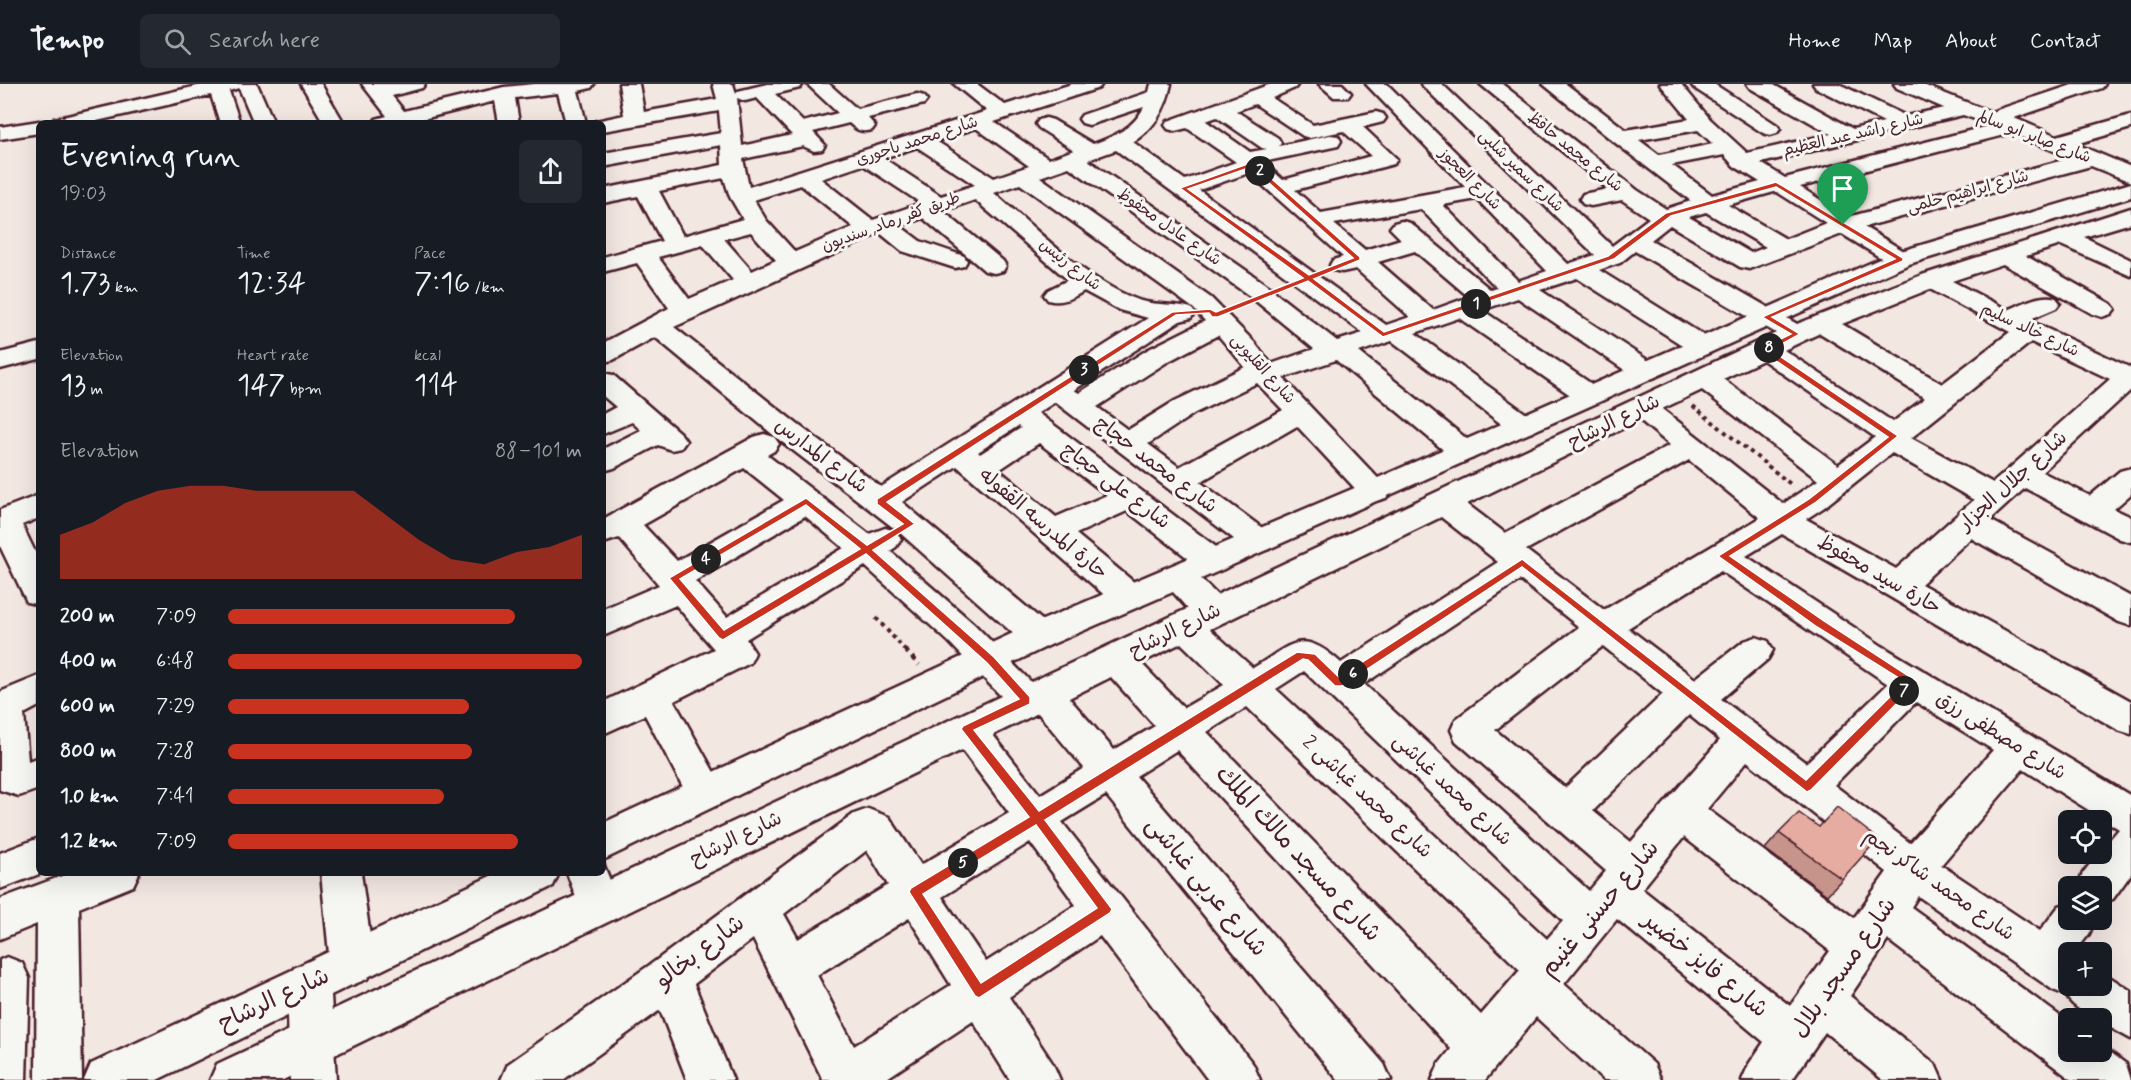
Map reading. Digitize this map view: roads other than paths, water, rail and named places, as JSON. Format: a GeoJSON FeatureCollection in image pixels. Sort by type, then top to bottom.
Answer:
{"type":"FeatureCollection","features":[{"type":"Feature","properties":{"kind":"street"},"geometry":{"type":"LineString","coordinates":[[247,84],[263,120]]}},
{"type":"Feature","properties":{"kind":"street"},"geometry":{"type":"LineString","coordinates":[[312,84],[331,120]]}},
{"type":"Feature","properties":{"kind":"street"},"geometry":{"type":"LineString","coordinates":[[375,88],[415,84]]}},
{"type":"Feature","properties":{"kind":"street"},"geometry":{"type":"LineString","coordinates":[[375,88],[401,120],[451,114],[504,93],[572,84],[576,120]]}},
{"type":"Feature","properties":{"kind":"street"},"geometry":{"type":"LineString","coordinates":[[629,84],[635,119]]}},
{"type":"Feature","properties":{"kind":"street"},"geometry":{"type":"LineString","coordinates":[[606,124],[726,95],[793,84]]}},
{"type":"Feature","properties":{"kind":"street"},"geometry":{"type":"LineString","coordinates":[[817,84],[892,148]]}},
{"type":"Feature","properties":{"kind":"street"},"geometry":{"type":"LineString","coordinates":[[898,84],[955,128]]}},
{"type":"Feature","properties":{"kind":"street"},"geometry":{"type":"LineString","coordinates":[[968,87],[993,84]]}},
{"type":"Feature","properties":{"kind":"street","name":"شارع محمد باجورى"},"geometry":{"type":"LineString","coordinates":[[741,197],[1092,84]]}},
{"type":"Feature","properties":{"kind":"street"},"geometry":{"type":"LineString","coordinates":[[1226,84],[1310,132],[1376,118]]}},
{"type":"Feature","properties":{"kind":"street"},"geometry":{"type":"LineString","coordinates":[[1119,142],[1220,110],[1288,84]]}},
{"type":"Feature","properties":{"kind":"street","name":"شارع العجوز"},"geometry":{"type":"LineString","coordinates":[[1376,84],[1481,191],[1571,271],[1694,372],[1838,480]]}},
{"type":"Feature","properties":{"kind":"street","name":"شارع سمير شلبى"},"geometry":{"type":"LineString","coordinates":[[1431,84],[1611,258]]}},
{"type":"Feature","properties":{"kind":"street","name":"شارع محمد حافظ"},"geometry":{"type":"LineString","coordinates":[[1490,84],[1626,193],[1749,262]]}},
{"type":"Feature","properties":{"kind":"street"},"geometry":{"type":"LineString","coordinates":[[1553,84],[1708,203],[1783,247]]}},
{"type":"Feature","properties":{"kind":"street"},"geometry":{"type":"LineString","coordinates":[[1670,84],[1676,84]]}},
{"type":"Feature","properties":{"kind":"street"},"geometry":{"type":"LineString","coordinates":[[1670,84],[1703,123],[1735,155],[1778,185],[1900,259]]}},
{"type":"Feature","properties":{"kind":"street"},"geometry":{"type":"LineString","coordinates":[[1701,84],[1770,129]]}},
{"type":"Feature","properties":{"kind":"street"},"geometry":{"type":"LineString","coordinates":[[1757,84],[1850,136]]}},
{"type":"Feature","properties":{"kind":"street"},"geometry":{"type":"LineString","coordinates":[[1823,84],[1903,123]]}},
{"type":"Feature","properties":{"kind":"street"},"geometry":{"type":"LineString","coordinates":[[1991,119],[2095,84]]}},
{"type":"Feature","properties":{"kind":"street","name":"شارع صابر ابو سالم"},"geometry":{"type":"LineString","coordinates":[[1915,85],[1964,109],[2014,126],[2131,175]]}},
{"type":"Feature","properties":{"kind":"street"},"geometry":{"type":"LineString","coordinates":[[90,120],[150,114],[225,86],[230,120]]}},
{"type":"Feature","properties":{"kind":"street"},"geometry":{"type":"LineString","coordinates":[[968,87],[1002,113]]}},
{"type":"Feature","properties":{"kind":"street"},"geometry":{"type":"LineString","coordinates":[[1089,119],[1160,90]]}},
{"type":"Feature","properties":{"kind":"street","name":"طريق كفر رماد, سنديون"},"geometry":{"type":"LineString","coordinates":[[610,350],[684,311],[790,261],[876,226],[1119,142],[1146,123],[1160,90]]}},
{"type":"Feature","properties":{"kind":"street"},"geometry":{"type":"LineString","coordinates":[[761,91],[836,167]]}},
{"type":"Feature","properties":{"kind":"street"},"geometry":{"type":"LineString","coordinates":[[504,93],[508,120]]}},
{"type":"Feature","properties":{"kind":"street"},"geometry":{"type":"LineString","coordinates":[[726,95],[741,197],[756,223],[790,261]]}},
{"type":"Feature","properties":{"kind":"street"},"geometry":{"type":"LineString","coordinates":[[606,195],[645,187],[733,154],[803,134],[853,116],[917,100]]}},
{"type":"Feature","properties":{"kind":"street","name":"شارع راشد عبد العظيم"},"geometry":{"type":"LineString","coordinates":[[1654,162],[1735,155],[1850,136],[1964,109]]}},
{"type":"Feature","properties":{"kind":"street"},"geometry":{"type":"LineString","coordinates":[[1220,110],[1270,143]]}},
{"type":"Feature","properties":{"kind":"street"},"geometry":{"type":"LineString","coordinates":[[1190,120],[1249,162],[1314,222],[1429,320]]}},
{"type":"Feature","properties":{"kind":"street","name":"شارع القليوبى"},"geometry":{"type":"LineString","coordinates":[[979,121],[1035,172],[1236,307],[1263,372],[1375,491]]}},
{"type":"Feature","properties":{"kind":"street"},"geometry":{"type":"LineString","coordinates":[[2056,143],[2131,121]]}},
{"type":"Feature","properties":{"kind":"street"},"geometry":{"type":"LineString","coordinates":[[1620,137],[1703,123]]}},
{"type":"Feature","properties":{"kind":"street","name":"شارع عادل محفوظ"},"geometry":{"type":"LineString","coordinates":[[1047,124],[1236,307]]}},
{"type":"Feature","properties":{"kind":"street"},"geometry":{"type":"LineString","coordinates":[[1278,188],[1386,159],[1349,125]]}},
{"type":"Feature","properties":{"kind":"street"},"geometry":{"type":"LineString","coordinates":[[1128,443],[1185,407],[1263,372],[1390,333],[1611,258],[1666,216],[1708,203],[2014,126]]}},
{"type":"Feature","properties":{"kind":"street"},"geometry":{"type":"LineString","coordinates":[[0,133],[36,127]]}},
{"type":"Feature","properties":{"kind":"street","name":"شارع رئيس"},"geometry":{"type":"LineString","coordinates":[[920,140],[986,188],[1085,281],[1128,305],[1158,313],[1236,307]]}},
{"type":"Feature","properties":{"kind":"street"},"geometry":{"type":"LineString","coordinates":[[1183,188],[1249,162],[1330,141]]}},
{"type":"Feature","properties":{"kind":"street"},"geometry":{"type":"LineString","coordinates":[[1119,142],[1183,188],[1241,219],[1308,278],[1522,425]]}},
{"type":"Feature","properties":{"kind":"street"},"geometry":{"type":"LineString","coordinates":[[606,160],[733,154]]}},
{"type":"Feature","properties":{"kind":"street"},"geometry":{"type":"LineString","coordinates":[[866,157],[932,206],[994,266]]}},
{"type":"Feature","properties":{"kind":"street","name":"شارع ابراهيم حلمى"},"geometry":{"type":"LineString","coordinates":[[1749,262],[1843,225],[2092,159]]}},
{"type":"Feature","properties":{"kind":"street"},"geometry":{"type":"LineString","coordinates":[[1574,178],[1604,175]]}},
{"type":"Feature","properties":{"kind":"street"},"geometry":{"type":"LineString","coordinates":[[805,177],[876,226],[911,246],[955,261]]}},
{"type":"Feature","properties":{"kind":"street"},"geometry":{"type":"LineString","coordinates":[[645,187],[676,245]]}},
{"type":"Feature","properties":{"kind":"street","name":"شارع الرشاح"},"geometry":{"type":"LineString","coordinates":[[233,1080],[314,1060],[593,889],[967,729],[1642,408],[1694,372],[1900,259],[2131,190]]}},
{"type":"Feature","properties":{"kind":"street"},"geometry":{"type":"LineString","coordinates":[[1314,222],[1481,191]]}},
{"type":"Feature","properties":{"kind":"street"},"geometry":{"type":"LineString","coordinates":[[1590,199],[1626,193]]}},
{"type":"Feature","properties":{"kind":"street"},"geometry":{"type":"LineString","coordinates":[[1427,201],[1517,290],[1644,371]]}},
{"type":"Feature","properties":{"kind":"street"},"geometry":{"type":"LineString","coordinates":[[1380,209],[1418,242],[1475,304],[1589,395]]}},
{"type":"Feature","properties":{"kind":"street","name":"شارع الرشاح"},"geometry":{"type":"LineString","coordinates":[[1766,334],[1809,329],[1931,280],[2064,237],[2126,221]]}},
{"type":"Feature","properties":{"kind":"street"},"geometry":{"type":"LineString","coordinates":[[606,264],[756,223]]}},
{"type":"Feature","properties":{"kind":"street"},"geometry":{"type":"LineString","coordinates":[[708,236],[748,282]]}},
{"type":"Feature","properties":{"kind":"street"},"geometry":{"type":"LineString","coordinates":[[2064,237],[2131,269]]}},
{"type":"Feature","properties":{"kind":"street"},"geometry":{"type":"LineString","coordinates":[[1635,241],[1766,334],[1892,438],[1995,498]]}},
{"type":"Feature","properties":{"kind":"street"},"geometry":{"type":"LineString","coordinates":[[1079,406],[1236,307],[1358,259],[1418,242]]}},
{"type":"Feature","properties":{"kind":"street"},"geometry":{"type":"LineString","coordinates":[[642,254],[684,311]]}},
{"type":"Feature","properties":{"kind":"street"},"geometry":{"type":"LineString","coordinates":[[2006,255],[2102,309]]}},
{"type":"Feature","properties":{"kind":"street","name":"شارع خالد سليم"},"geometry":{"type":"LineString","coordinates":[[1931,280],[2017,325],[2125,370]]}},
{"type":"Feature","properties":{"kind":"street"},"geometry":{"type":"LineString","coordinates":[[1057,295],[1085,281]]}},
{"type":"Feature","properties":{"kind":"street"},"geometry":{"type":"LineString","coordinates":[[1613,894],[1566,813],[1469,730],[1604,626],[1812,501],[1943,397],[2017,325],[2047,303]]}},
{"type":"Feature","properties":{"kind":"street"},"geometry":{"type":"LineString","coordinates":[[1236,307],[1336,350],[1463,452]]}},
{"type":"Feature","properties":{"kind":"street"},"geometry":{"type":"LineString","coordinates":[[880,502],[968,460],[1029,420],[1055,388],[1174,313]]}},
{"type":"Feature","properties":{"kind":"street","name":"شارع المدارس"},"geometry":{"type":"LineString","coordinates":[[657,326],[787,431],[910,524],[1038,636]]}},
{"type":"Feature","properties":{"kind":"street"},"geometry":{"type":"LineString","coordinates":[[1809,329],[1943,397]]}},
{"type":"Feature","properties":{"kind":"street"},"geometry":{"type":"LineString","coordinates":[[606,334],[610,350]]}},
{"type":"Feature","properties":{"kind":"street"},"geometry":{"type":"LineString","coordinates":[[0,361],[36,356]]}},
{"type":"Feature","properties":{"kind":"street","name":"شارع جلال الجزار"},"geometry":{"type":"LineString","coordinates":[[1898,586],[2022,474],[2125,370]]}},
{"type":"Feature","properties":{"kind":"street","name":"شارع الرشاح"},"geometry":{"type":"LineString","coordinates":[[606,841],[1038,636],[1375,491],[1644,371],[1694,372]]}},
{"type":"Feature","properties":{"kind":"street"},"geometry":{"type":"LineString","coordinates":[[606,384],[666,436],[606,460]]}},
{"type":"Feature","properties":{"kind":"street","name":"شارع محمد حجاج"},"geometry":{"type":"LineString","coordinates":[[1055,388],[1258,541]]}},
{"type":"Feature","properties":{"kind":"street","name":"حارة سيد محفوظ"},"geometry":{"type":"LineString","coordinates":[[1642,408],[1783,520],[2131,719]]}},
{"type":"Feature","properties":{"kind":"street"},"geometry":{"type":"LineString","coordinates":[[606,424],[636,409]]}},
{"type":"Feature","properties":{"kind":"street"},"geometry":{"type":"LineString","coordinates":[[1178,481],[1301,412]]}},
{"type":"Feature","properties":{"kind":"street","name":"شارع على حجاج"},"geometry":{"type":"LineString","coordinates":[[1029,420],[1212,561]]}},
{"type":"Feature","properties":{"kind":"street"},"geometry":{"type":"LineString","coordinates":[[731,645],[678,583],[613,527],[787,431]]}},
{"type":"Feature","properties":{"kind":"street"},"geometry":{"type":"LineString","coordinates":[[791,968],[1301,655],[1308,654],[1326,671],[1690,446]]}},
{"type":"Feature","properties":{"kind":"street","name":"شارع عربى غباشى"},"geometry":{"type":"LineString","coordinates":[[746,454],[866,549],[990,660],[1035,697],[1110,774],[1368,1080]]}},
{"type":"Feature","properties":{"kind":"street","name":"حارة المدرسه القفوله"},"geometry":{"type":"LineString","coordinates":[[968,460],[1129,597]]}},
{"type":"Feature","properties":{"kind":"street"},"geometry":{"type":"LineString","coordinates":[[2022,474],[2131,531]]}},
{"type":"Feature","properties":{"kind":"street"},"geometry":{"type":"LineString","coordinates":[[2092,511],[2131,478]]}},
{"type":"Feature","properties":{"kind":"street"},"geometry":{"type":"LineString","coordinates":[[1052,532],[1131,497]]}},
{"type":"Feature","properties":{"kind":"street"},"geometry":{"type":"LineString","coordinates":[[606,621],[678,583],[806,501]]}},
{"type":"Feature","properties":{"kind":"street","name":"شارع محمد شاكر نجم"},"geometry":{"type":"LineString","coordinates":[[1444,503],[1913,869],[2056,967]]}},
{"type":"Feature","properties":{"kind":"street"},"geometry":{"type":"LineString","coordinates":[[36,507],[2,522],[36,587]]}},
{"type":"Feature","properties":{"kind":"street"},"geometry":{"type":"LineString","coordinates":[[1968,522],[2131,613]]}},
{"type":"Feature","properties":{"kind":"street"},"geometry":{"type":"LineString","coordinates":[[606,718],[653,696],[731,645],[866,549],[910,524]]}},
{"type":"Feature","properties":{"kind":"street","name":"شارع مصطفى رزق"},"geometry":{"type":"LineString","coordinates":[[1723,556],[1821,624],[2131,816]]}},
{"type":"Feature","properties":{"kind":"street","name":"شارع محمد غباشى 2"},"geometry":{"type":"LineString","coordinates":[[1178,576],[1199,619],[1250,687],[1542,978],[1638,1080]]}},
{"type":"Feature","properties":{"kind":"street"},"geometry":{"type":"LineString","coordinates":[[1566,813],[1692,696],[1756,650]]}},
{"type":"Feature","properties":{"kind":"street","name":"شارع مسجد مالك الملك"},"geometry":{"type":"LineString","coordinates":[[1116,660],[1182,730],[1463,1071]]}},
{"type":"Feature","properties":{"kind":"street","name":"شارع محمد غباشى"},"geometry":{"type":"LineString","coordinates":[[1326,671],[1613,894]]}},
{"type":"Feature","properties":{"kind":"street"},"geometry":{"type":"LineString","coordinates":[[1807,787],[1913,682]]}},
{"type":"Feature","properties":{"kind":"street"},"geometry":{"type":"LineString","coordinates":[[36,692],[3,708],[12,778],[19,780],[36,774]]}},
{"type":"Feature","properties":{"kind":"street"},"geometry":{"type":"LineString","coordinates":[[653,696],[706,792]]}},
{"type":"Feature","properties":{"kind":"street"},"geometry":{"type":"LineString","coordinates":[[967,729],[1206,1042],[1238,1080]]}},
{"type":"Feature","properties":{"kind":"street","name":"شارع حسنى غنيم"},"geometry":{"type":"LineString","coordinates":[[1463,1071],[1745,737]]}},
{"type":"Feature","properties":{"kind":"street","name":"شارع مسجد بلال"},"geometry":{"type":"LineString","coordinates":[[1783,1065],[1820,1000],[1913,869],[2019,747]]}},
{"type":"Feature","properties":{"kind":"street"},"geometry":{"type":"LineString","coordinates":[[1681,812],[1859,948]]}},
{"type":"Feature","properties":{"kind":"street","name":"شارع بخالو"},"geometry":{"type":"LineString","coordinates":[[524,1080],[669,977],[868,826],[875,829],[915,892]]}},
{"type":"Feature","properties":{"kind":"street"},"geometry":{"type":"LineString","coordinates":[[2106,876],[2131,842]]}},
{"type":"Feature","properties":{"kind":"street"},"geometry":{"type":"LineString","coordinates":[[0,871],[36,857]]}},
{"type":"Feature","properties":{"kind":"street"},"geometry":{"type":"LineString","coordinates":[[341,876],[352,964]]}},
{"type":"Feature","properties":{"kind":"street","name":"شارع الرشاح"},"geometry":{"type":"LineString","coordinates":[[106,1080],[533,876]]}},
{"type":"Feature","properties":{"kind":"street"},"geometry":{"type":"LineString","coordinates":[[0,919],[92,881]]}},
{"type":"Feature","properties":{"kind":"street"},"geometry":{"type":"LineString","coordinates":[[59,1080],[92,881]]}},
{"type":"Feature","properties":{"kind":"street"},"geometry":{"type":"LineString","coordinates":[[915,892],[1037,1080]]}},
{"type":"Feature","properties":{"kind":"street","name":"شارع فايز خضير"},"geometry":{"type":"LineString","coordinates":[[1613,894],[1783,1065]]}},
{"type":"Feature","properties":{"kind":"street"},"geometry":{"type":"LineString","coordinates":[[759,908],[847,1079],[1106,909]]}},
{"type":"Feature","properties":{"kind":"street"},"geometry":{"type":"LineString","coordinates":[[1884,911],[2058,1041]]}},
{"type":"Feature","properties":{"kind":"street"},"geometry":{"type":"LineString","coordinates":[[2056,967],[2069,930]]}},
{"type":"Feature","properties":{"kind":"street"},"geometry":{"type":"LineString","coordinates":[[669,977],[710,1080]]}},
{"type":"Feature","properties":{"kind":"street"},"geometry":{"type":"LineString","coordinates":[[3,1080],[7,978]]}},
{"type":"Feature","properties":{"kind":"street"},"geometry":{"type":"LineString","coordinates":[[309,983],[314,1060]]}},
{"type":"Feature","properties":{"kind":"street"},"geometry":{"type":"LineString","coordinates":[[2099,996],[2131,1017]]}},
{"type":"Feature","properties":{"kind":"street"},"geometry":{"type":"LineString","coordinates":[[1820,1000],[1919,1080]]}},
{"type":"Feature","properties":{"kind":"street"},"geometry":{"type":"LineString","coordinates":[[2086,1062],[2110,1080]]}}]}
